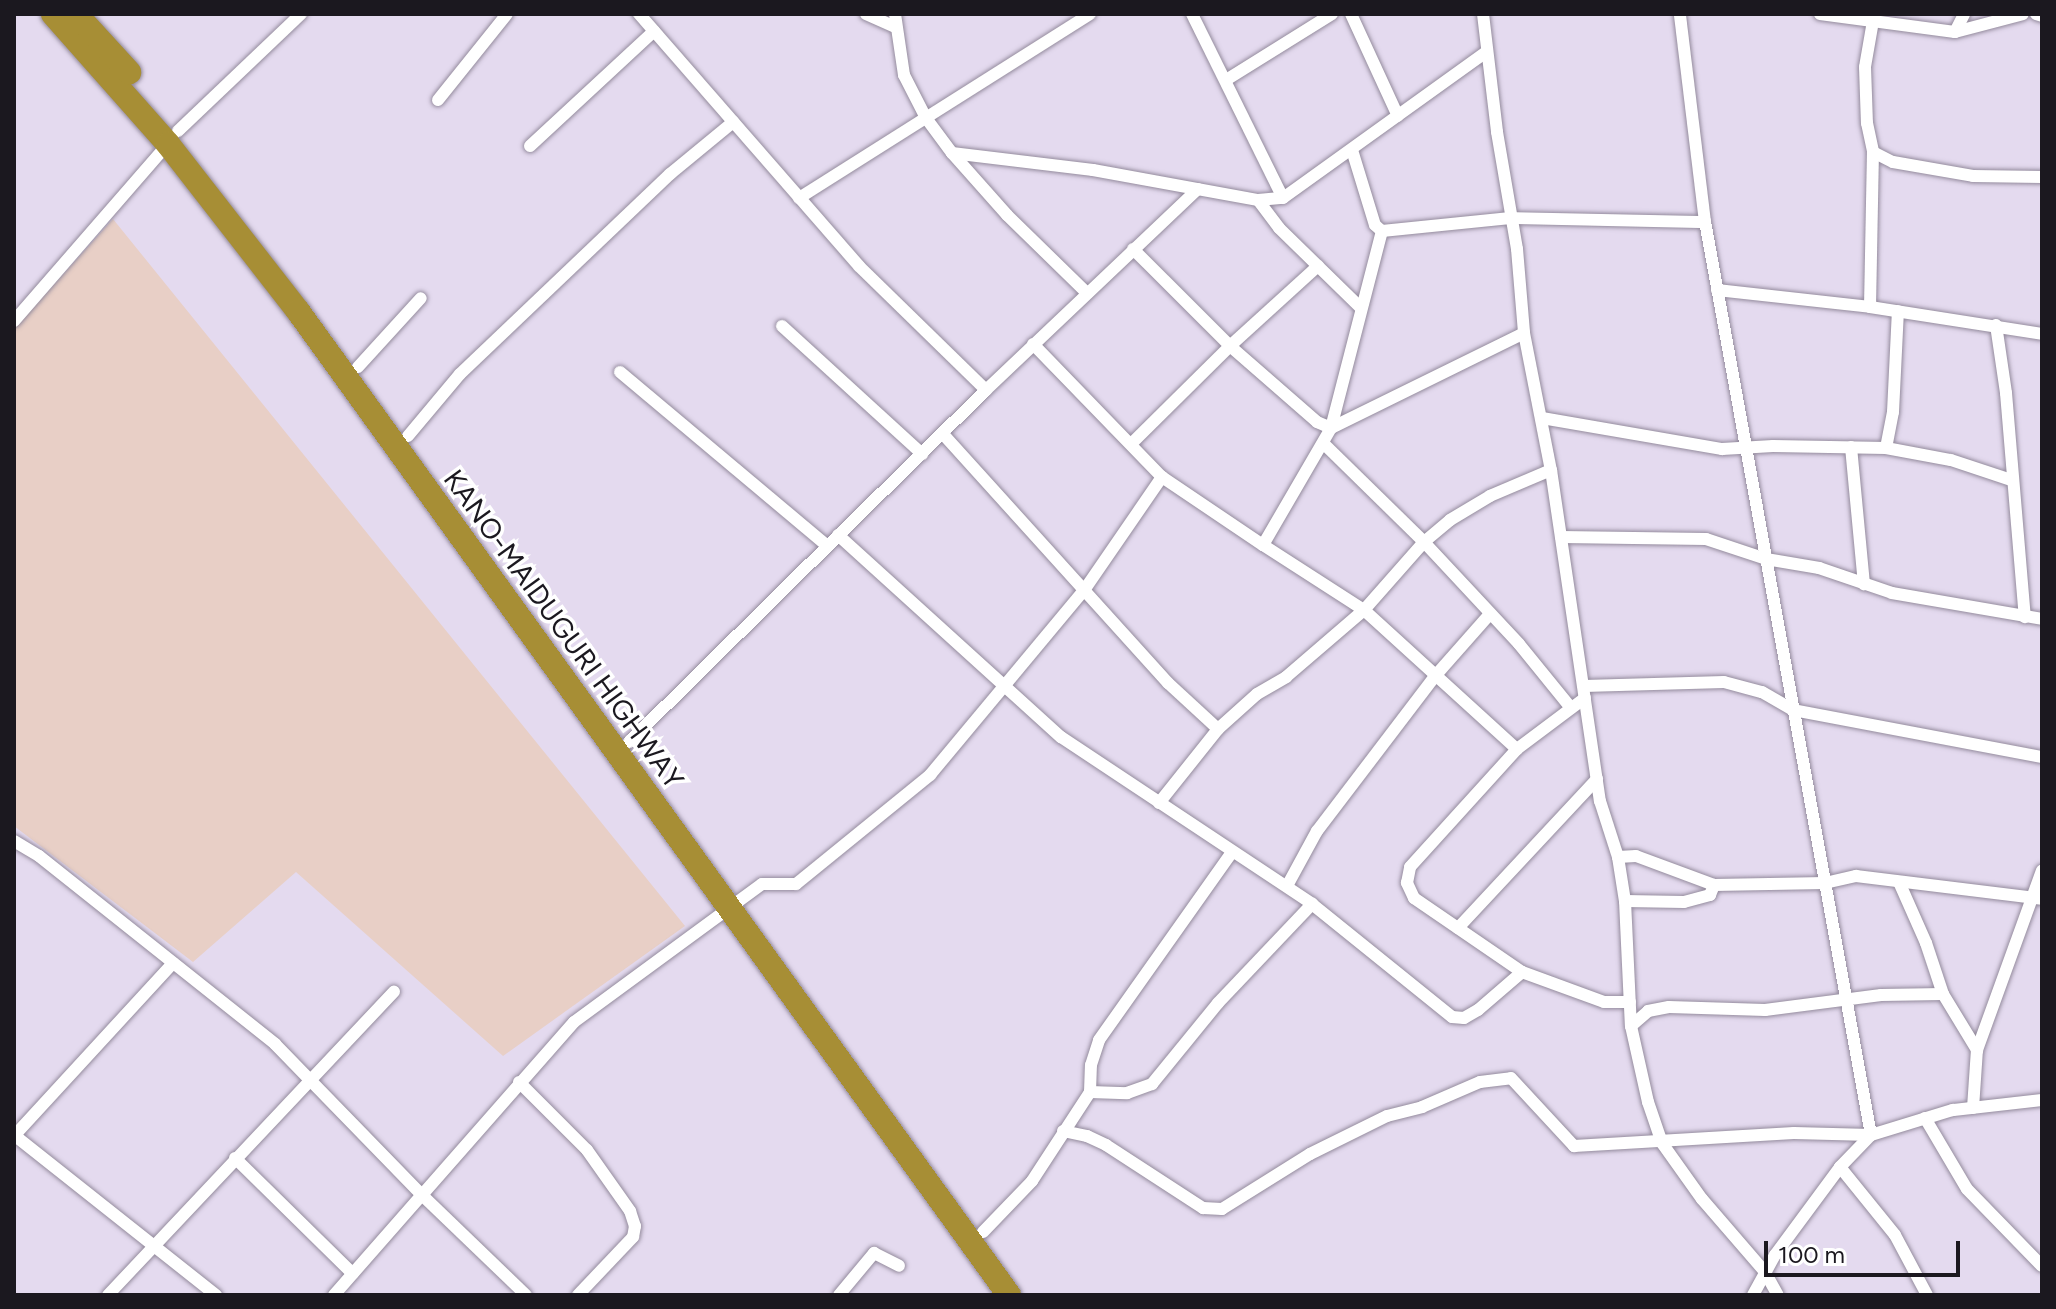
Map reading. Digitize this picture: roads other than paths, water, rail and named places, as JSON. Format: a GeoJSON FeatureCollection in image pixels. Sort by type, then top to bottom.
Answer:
{"type":"FeatureCollection","features":[{"type":"Feature","properties":{"kind":"highway","name":"KANO-MAIDUGURI HIGHWAY"},"geometry":{"type":"LineString","coordinates":[[53,14],[239,205],[629,742],[736,905],[1009,1295]]}},
{"type":"Feature","properties":{"kind":"highway","name":"KANO-MAIDUGURI HIGHWAY"},"geometry":{"type":"LineString","coordinates":[[77,15],[173,137],[736,905],[1028,1295]]}},
{"type":"Feature","properties":{"kind":"street"},"geometry":{"type":"LineString","coordinates":[[14,321],[173,137],[301,14]]}},
{"type":"Feature","properties":{"kind":"street"},"geometry":{"type":"LineString","coordinates":[[438,100],[507,14]]}},
{"type":"Feature","properties":{"kind":"street"},"geometry":{"type":"LineString","coordinates":[[639,14],[859,266],[986,390]]}},
{"type":"Feature","properties":{"kind":"street"},"geometry":{"type":"LineString","coordinates":[[866,14],[895,20],[904,75],[926,118],[952,153],[1087,293]]}},
{"type":"Feature","properties":{"kind":"street"},"geometry":{"type":"LineString","coordinates":[[799,198],[1090,14]]}},
{"type":"Feature","properties":{"kind":"street"},"geometry":{"type":"LineString","coordinates":[[1192,14],[1283,198]]}},
{"type":"Feature","properties":{"kind":"street"},"geometry":{"type":"LineString","coordinates":[[1226,80],[1332,14]]}},
{"type":"Feature","properties":{"kind":"street"},"geometry":{"type":"LineString","coordinates":[[1351,14],[1398,116]]}},
{"type":"Feature","properties":{"kind":"street"},"geometry":{"type":"LineString","coordinates":[[1483,14],[1510,218],[1517,249],[1524,333],[1551,470],[1597,779],[1618,857],[1625,901],[1631,1026],[1648,1102],[1662,1143],[1702,1199],[1765,1272],[1778,1295]]}},
{"type":"Feature","properties":{"kind":"street"},"geometry":{"type":"LineString","coordinates":[[1680,14],[1705,222],[1871,1135]]}},
{"type":"Feature","properties":{"kind":"street"},"geometry":{"type":"LineString","coordinates":[[1820,14],[1955,32],[2023,14]]}},
{"type":"Feature","properties":{"kind":"street"},"geometry":{"type":"LineString","coordinates":[[1955,32],[1964,14]]}},
{"type":"Feature","properties":{"kind":"street"},"geometry":{"type":"LineString","coordinates":[[2036,14],[2042,16]]}},
{"type":"Feature","properties":{"kind":"street"},"geometry":{"type":"LineString","coordinates":[[1870,307],[1873,152],[1867,123],[1865,67],[1873,21]]}},
{"type":"Feature","properties":{"kind":"street"},"geometry":{"type":"LineString","coordinates":[[530,146],[654,31]]}},
{"type":"Feature","properties":{"kind":"street"},"geometry":{"type":"LineString","coordinates":[[952,153],[1093,170],[1258,200],[1283,198],[1486,52]]}},
{"type":"Feature","properties":{"kind":"street"},"geometry":{"type":"LineString","coordinates":[[408,436],[460,374],[670,174],[733,122]]}},
{"type":"Feature","properties":{"kind":"street"},"geometry":{"type":"LineString","coordinates":[[1352,150],[1375,225],[1382,231],[1510,218],[1705,222]]}},
{"type":"Feature","properties":{"kind":"street"},"geometry":{"type":"LineString","coordinates":[[1873,152],[1893,162],[1973,176],[2040,179]]}},
{"type":"Feature","properties":{"kind":"street"},"geometry":{"type":"LineString","coordinates":[[629,742],[1033,344],[1198,189]]}},
{"type":"Feature","properties":{"kind":"street"},"geometry":{"type":"LineString","coordinates":[[1258,200],[1279,228],[1360,307]]}},
{"type":"Feature","properties":{"kind":"street"},"geometry":{"type":"LineString","coordinates":[[1263,545],[1331,428],[1382,231]]}},
{"type":"Feature","properties":{"kind":"street"},"geometry":{"type":"LineString","coordinates":[[1133,249],[1230,346],[1317,422],[1331,428],[1524,333]]}},
{"type":"Feature","properties":{"kind":"street"},"geometry":{"type":"LineString","coordinates":[[1132,443],[1230,346],[1318,266]]}},
{"type":"Feature","properties":{"kind":"street"},"geometry":{"type":"LineString","coordinates":[[1717,290],[1870,307],[2042,334]]}},
{"type":"Feature","properties":{"kind":"street"},"geometry":{"type":"LineString","coordinates":[[358,367],[421,298]]}},
{"type":"Feature","properties":{"kind":"street"},"geometry":{"type":"LineString","coordinates":[[1886,448],[1893,412],[1898,311]]}},
{"type":"Feature","properties":{"kind":"street"},"geometry":{"type":"LineString","coordinates":[[1996,325],[2006,393],[2025,617]]}},
{"type":"Feature","properties":{"kind":"street"},"geometry":{"type":"LineString","coordinates":[[782,326],[922,454]]}},
{"type":"Feature","properties":{"kind":"street"},"geometry":{"type":"LineString","coordinates":[[1033,344],[1162,477],[1364,610],[1517,749]]}},
{"type":"Feature","properties":{"kind":"street"},"geometry":{"type":"LineString","coordinates":[[620,372],[827,546]]}},
{"type":"Feature","properties":{"kind":"street"},"geometry":{"type":"LineString","coordinates":[[1542,418],[1722,449],[1773,446],[1886,448],[1951,460],[2011,480]]}},
{"type":"Feature","properties":{"kind":"street"},"geometry":{"type":"LineString","coordinates":[[943,434],[1168,683],[1218,729]]}},
{"type":"Feature","properties":{"kind":"street"},"geometry":{"type":"LineString","coordinates":[[1324,444],[1424,542],[1571,708]]}},
{"type":"Feature","properties":{"kind":"street"},"geometry":{"type":"LineString","coordinates":[[1851,447],[1864,584]]}},
{"type":"Feature","properties":{"kind":"street"},"geometry":{"type":"LineString","coordinates":[[1159,803],[1218,729],[1257,694],[1286,677],[1364,610],[1424,542],[1450,520],[1490,496],[1551,470]]}},
{"type":"Feature","properties":{"kind":"street"},"geometry":{"type":"LineString","coordinates":[[334,1295],[574,1022],[762,884],[796,884],[930,775],[1085,589],[1162,477]]}},
{"type":"Feature","properties":{"kind":"street"},"geometry":{"type":"LineString","coordinates":[[838,535],[1003,688],[1061,737],[1287,886],[1452,1017],[1464,1018],[1478,1010],[1522,972]]}},
{"type":"Feature","properties":{"kind":"street"},"geometry":{"type":"LineString","coordinates":[[1561,537],[1706,539],[1766,559],[1819,568],[1892,593],[2042,619]]}},
{"type":"Feature","properties":{"kind":"street"},"geometry":{"type":"LineString","coordinates":[[1287,886],[1317,831],[1436,675],[1490,614]]}},
{"type":"Feature","properties":{"kind":"street"},"geometry":{"type":"LineString","coordinates":[[1630,1002],[1604,1002],[1522,972],[1414,898],[1407,883],[1410,867],[1517,749],[1571,708],[1584,692],[1724,682],[1762,692],[1793,710],[2042,757]]}},
{"type":"Feature","properties":{"kind":"street"},"geometry":{"type":"LineString","coordinates":[[1458,928],[1597,779]]}},
{"type":"Feature","properties":{"kind":"street"},"geometry":{"type":"LineString","coordinates":[[14,841],[275,1044],[422,1195],[526,1295]]}},
{"type":"Feature","properties":{"kind":"street"},"geometry":{"type":"LineString","coordinates":[[983,1232],[1032,1181],[1090,1092],[1091,1065],[1099,1040],[1232,852]]}},
{"type":"Feature","properties":{"kind":"street"},"geometry":{"type":"LineString","coordinates":[[1618,857],[1636,856],[1714,885],[1825,883],[1856,876],[2037,899]]}},
{"type":"Feature","properties":{"kind":"street"},"geometry":{"type":"LineString","coordinates":[[1973,1108],[1977,1050],[2037,899],[2042,870]]}},
{"type":"Feature","properties":{"kind":"street"},"geometry":{"type":"LineString","coordinates":[[1899,882],[1926,943],[1943,994],[1977,1050]]}},
{"type":"Feature","properties":{"kind":"street"},"geometry":{"type":"LineString","coordinates":[[1625,901],[1684,902],[1710,895],[1714,885]]}},
{"type":"Feature","properties":{"kind":"street"},"geometry":{"type":"LineString","coordinates":[[1090,1092],[1127,1093],[1152,1084],[1218,1003],[1312,904]]}},
{"type":"Feature","properties":{"kind":"street"},"geometry":{"type":"LineString","coordinates":[[173,963],[14,1135],[216,1295]]}},
{"type":"Feature","properties":{"kind":"street"},"geometry":{"type":"LineString","coordinates":[[108,1295],[394,991]]}},
{"type":"Feature","properties":{"kind":"street"},"geometry":{"type":"LineString","coordinates":[[1631,1026],[1648,1011],[1669,1007],[1765,1010],[1847,1002],[1881,995],[1943,994]]}},
{"type":"Feature","properties":{"kind":"street"},"geometry":{"type":"LineString","coordinates":[[1063,1131],[1087,1136],[1106,1145],[1203,1208],[1222,1209],[1310,1154],[1353,1132],[1480,1082],[1511,1078],[1574,1146],[1794,1133],[1871,1135],[1925,1118],[1973,1108],[2042,1100]]}},
{"type":"Feature","properties":{"kind":"street"},"geometry":{"type":"LineString","coordinates":[[519,1082],[587,1150],[630,1211],[635,1226],[633,1237],[578,1295]]}},
{"type":"Feature","properties":{"kind":"street"},"geometry":{"type":"LineString","coordinates":[[1925,1118],[1967,1189],[2042,1266]]}},
{"type":"Feature","properties":{"kind":"street"},"geometry":{"type":"LineString","coordinates":[[1753,1295],[1765,1272],[1840,1167],[1871,1135]]}},
{"type":"Feature","properties":{"kind":"street"},"geometry":{"type":"LineString","coordinates":[[235,1158],[353,1274]]}},
{"type":"Feature","properties":{"kind":"street"},"geometry":{"type":"LineString","coordinates":[[1840,1167],[1895,1235],[1927,1295]]}},
{"type":"Feature","properties":{"kind":"street"},"geometry":{"type":"LineString","coordinates":[[839,1295],[874,1253],[899,1266]]}}]}
